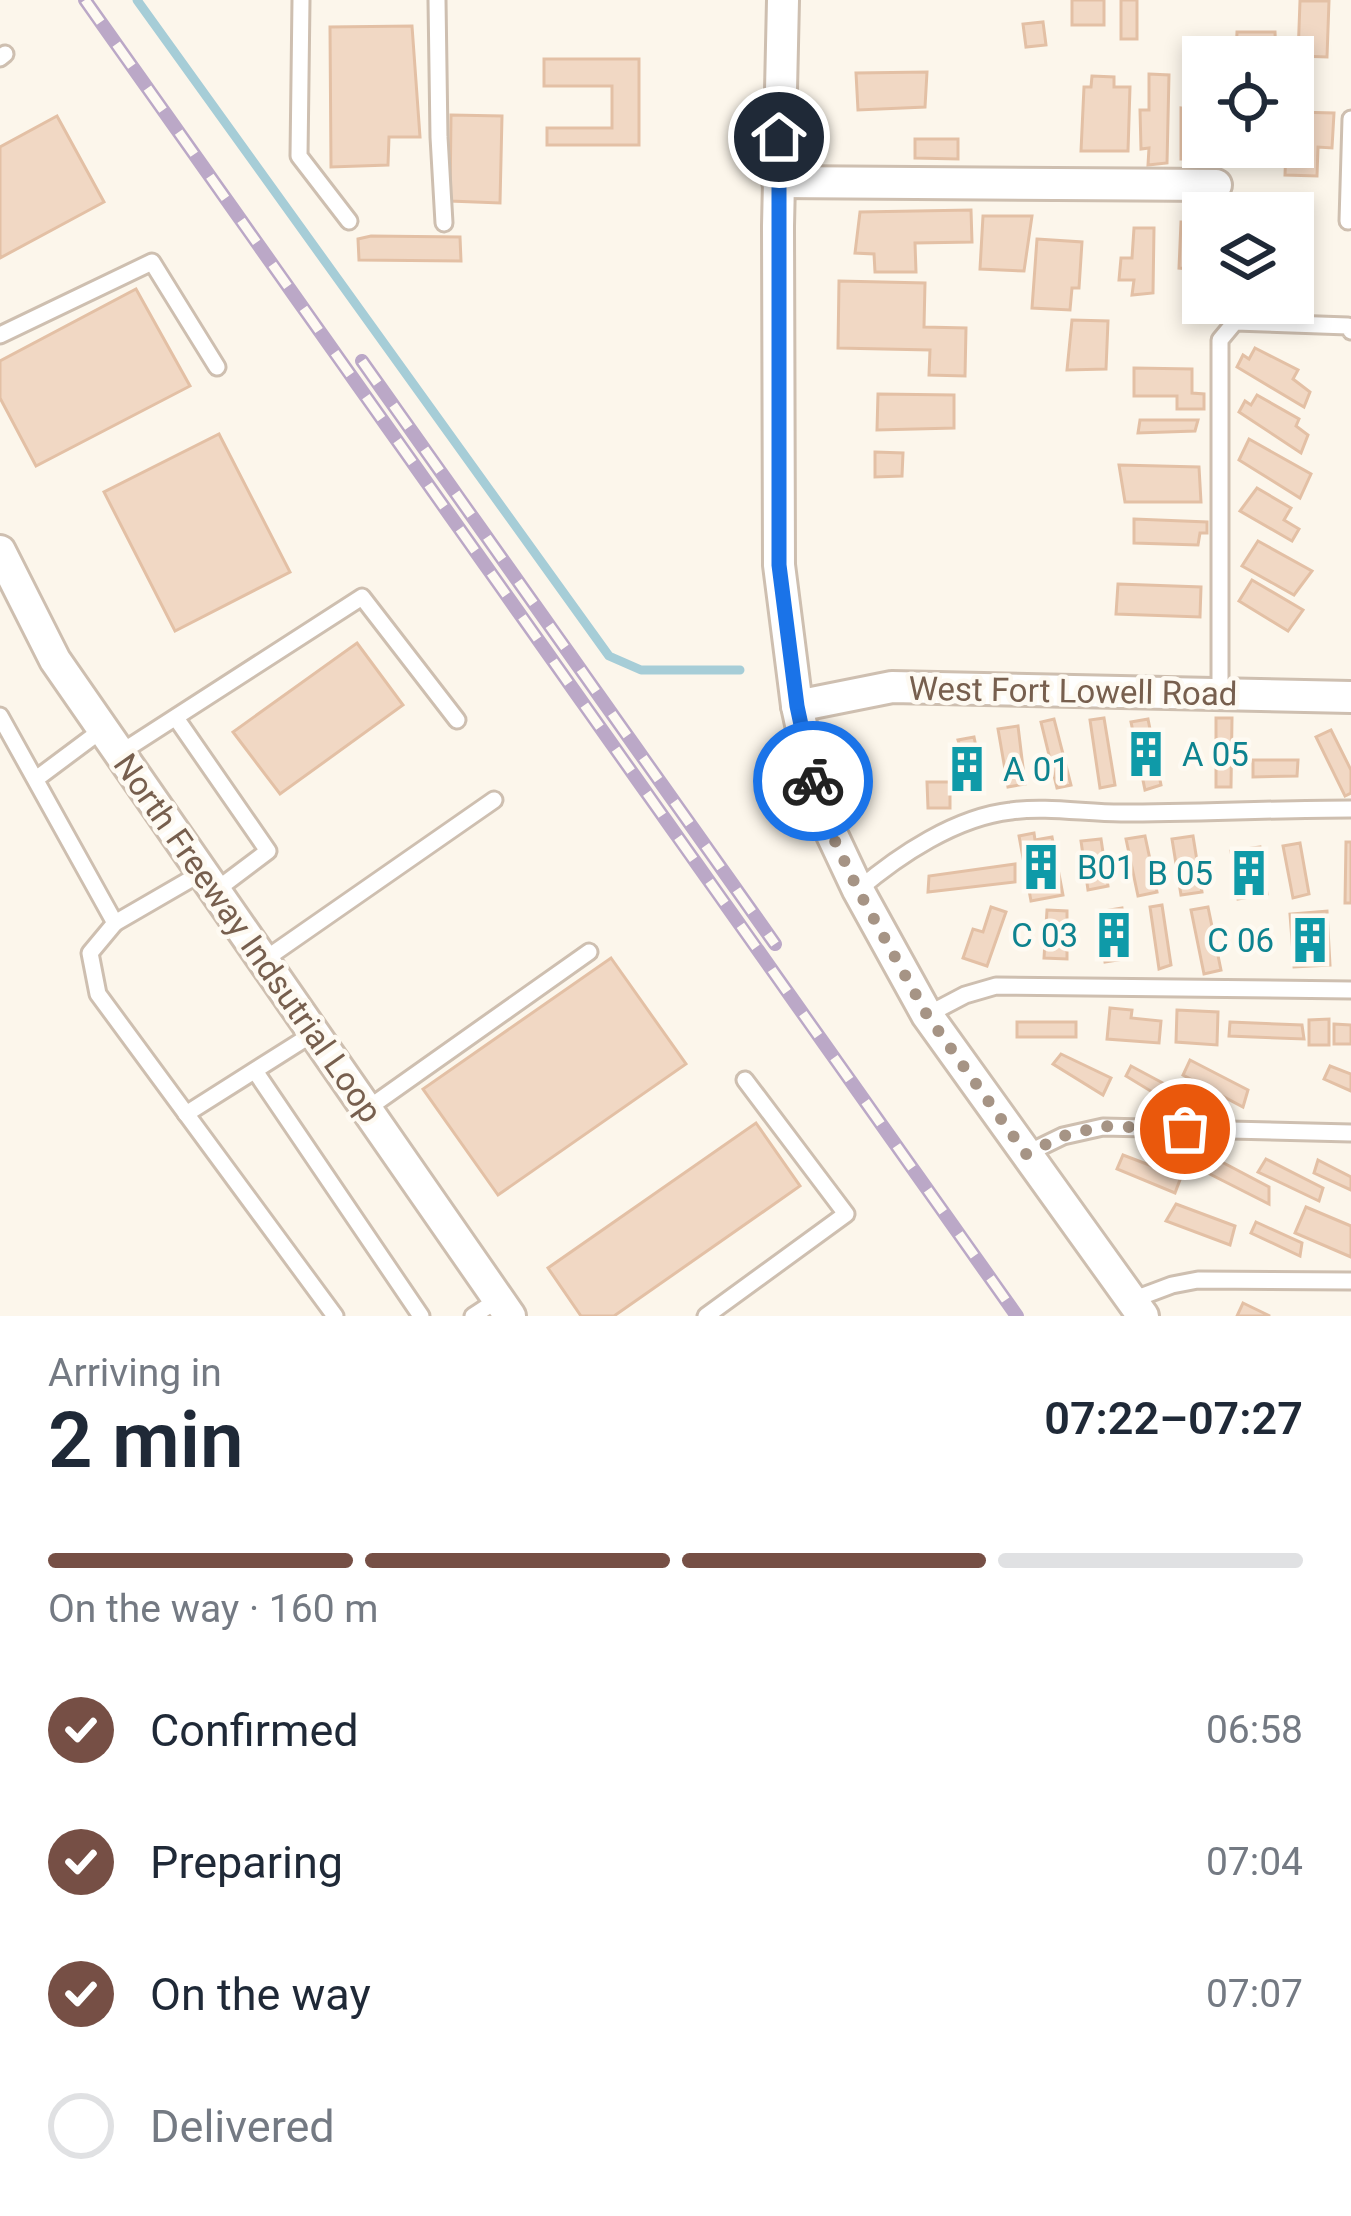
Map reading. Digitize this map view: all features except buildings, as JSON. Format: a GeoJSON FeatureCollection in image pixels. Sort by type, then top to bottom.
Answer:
{"type":"FeatureCollection","features":[{"type":"Feature","properties":{"kind":"street"},"geometry":{"type":"LineString","coordinates":[[783,0],[778,182],[779,565],[797,706],[819,807],[858,890],[927,1015],[1138,1308]]}},
{"type":"Feature","properties":{"kind":"street"},"geometry":{"type":"LineString","coordinates":[[778,182],[1216,185]]}},
{"type":"Feature","properties":{"kind":"street","name":"North Freeway Indsutrial Loop"},"geometry":{"type":"LineString","coordinates":[[0,551],[8,585],[56,659],[367,1108],[494,1310]]}},
{"type":"Feature","properties":{"kind":"street","name":"West Fort Lowell Road"},"geometry":{"type":"LineString","coordinates":[[797,706],[892,687],[1351,697]]}},
{"type":"Feature","properties":{"kind":"lane"},"geometry":{"type":"LineString","coordinates":[[301,0],[299,156],[349,221]]}},
{"type":"Feature","properties":{"kind":"lane"},"geometry":{"type":"LineString","coordinates":[[437,0],[444,223]]}},
{"type":"Feature","properties":{"kind":"lane"},"geometry":{"type":"LineString","coordinates":[[1348,221],[1351,119]]}},
{"type":"Feature","properties":{"kind":"lane"},"geometry":{"type":"LineString","coordinates":[[0,335],[152,262],[217,367]]}},
{"type":"Feature","properties":{"kind":"lane"},"geometry":{"type":"LineString","coordinates":[[1220,694],[1220,340],[1235,322],[1348,326],[1351,331]]}},
{"type":"Feature","properties":{"kind":"lane"},"geometry":{"type":"LineString","coordinates":[[36,779],[112,741],[176,718],[362,597],[457,720]]}},
{"type":"Feature","properties":{"kind":"lane"},"geometry":{"type":"LineString","coordinates":[[0,716],[115,922]]}},
{"type":"Feature","properties":{"kind":"lane"},"geometry":{"type":"LineString","coordinates":[[176,718],[268,851],[115,922],[90,953],[98,994],[334,1316]]}},
{"type":"Feature","properties":{"kind":"lane"},"geometry":{"type":"LineString","coordinates":[[264,960],[494,800]]}},
{"type":"Feature","properties":{"kind":"lane"},"geometry":{"type":"LineString","coordinates":[[858,890],[929,840],[1010,811],[1351,809]]}},
{"type":"Feature","properties":{"kind":"lane"},"geometry":{"type":"LineString","coordinates":[[367,1108],[589,952]]}},
{"type":"Feature","properties":{"kind":"lane"},"geometry":{"type":"LineString","coordinates":[[927,1015],[965,995],[996,986],[1351,990]]}},
{"type":"Feature","properties":{"kind":"lane"},"geometry":{"type":"LineString","coordinates":[[186,1114],[314,1033]]}},
{"type":"Feature","properties":{"kind":"lane"},"geometry":{"type":"LineString","coordinates":[[255,1071],[421,1316]]}},
{"type":"Feature","properties":{"kind":"lane"},"geometry":{"type":"LineString","coordinates":[[706,1316],[846,1214],[746,1080]]}},
{"type":"Feature","properties":{"kind":"lane"},"geometry":{"type":"LineString","coordinates":[[1026,1154],[1063,1136],[1103,1126],[1351,1132]]}},
{"type":"Feature","properties":{"kind":"lane"},"geometry":{"type":"LineString","coordinates":[[1138,1308],[1172,1285],[1198,1280],[1351,1281]]}},
{"type":"Feature","properties":{"kind":"waterway"},"geometry":{"type":"LineString","coordinates":[[137,0],[609,656],[641,670],[740,670]]}},
{"type":"Feature","properties":{"kind":"railway"},"geometry":{"type":"LineString","coordinates":[[85,0],[1017,1316]]}},
{"type":"Feature","properties":{"kind":"railway"},"geometry":{"type":"LineString","coordinates":[[362,361],[775,944]]}},
{"type":"Feature","properties":{"kind":"way so far"},"geometry":{"type":"LineString","coordinates":[[813,781],[819,807],[858,890],[927,1015],[1026,1154],[1063,1136],[1103,1126],[1185,1129]]}},
{"type":"Feature","properties":{"kind":"place","name":"A 05"},"geometry":{"type":"Point","coordinates":[1146,754]}},
{"type":"Feature","properties":{"kind":"place","name":"A 01"},"geometry":{"type":"Point","coordinates":[967,769]}},
{"type":"Feature","properties":{"kind":"place","name":"B01"},"geometry":{"type":"Point","coordinates":[1041,867]}},
{"type":"Feature","properties":{"kind":"place","name":"B 05"},"geometry":{"type":"Point","coordinates":[1249,873]}},
{"type":"Feature","properties":{"kind":"place","name":"C 03"},"geometry":{"type":"Point","coordinates":[1114,935]}},
{"type":"Feature","properties":{"kind":"place","name":"C 06"},"geometry":{"type":"Point","coordinates":[1310,940]}},
{"type":"Feature","properties":{"kind":"route"},"geometry":{"type":"LineString","coordinates":[[779,137],[779,565],[797,706],[813,781]]}}]}
